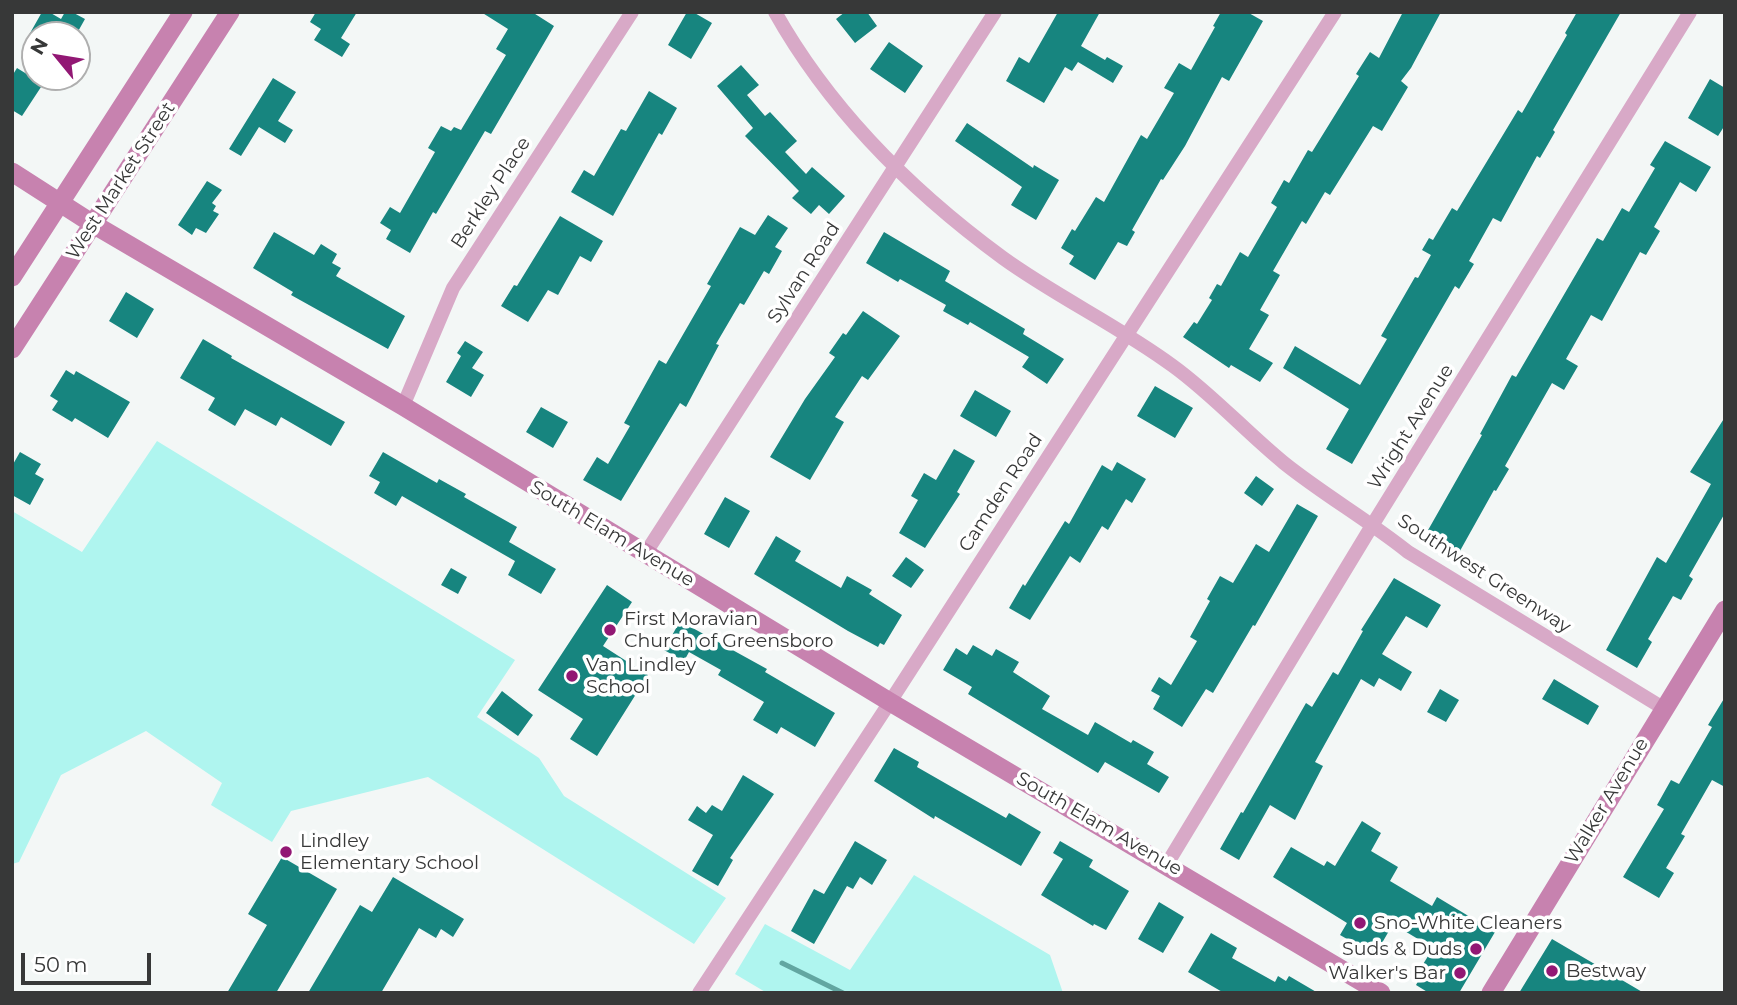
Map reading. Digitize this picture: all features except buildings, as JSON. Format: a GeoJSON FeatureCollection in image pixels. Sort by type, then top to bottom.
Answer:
{"type":"FeatureCollection","features":[{"type":"Feature","properties":{"kind":"street","name":"West Market Street"},"geometry":{"type":"LineString","coordinates":[[12,277],[183,12]]}},
{"type":"Feature","properties":{"kind":"street","name":"West Market Street"},"geometry":{"type":"LineString","coordinates":[[12,349],[230,12]]}},
{"type":"Feature","properties":{"kind":"street","name":"Berkley Place"},"geometry":{"type":"LineString","coordinates":[[403,406],[453,288],[632,12]]}},
{"type":"Feature","properties":{"kind":"street","name":"Southwest Greenway"},"geometry":{"type":"LineString","coordinates":[[775,12],[821,84],[894,168],[1004,258],[1172,365],[1283,462],[1373,524],[1408,552],[1663,708]]}},
{"type":"Feature","properties":{"kind":"street","name":"Sylvan Road"},"geometry":{"type":"LineString","coordinates":[[645,554],[995,12]]}},
{"type":"Feature","properties":{"kind":"street","name":"Camden Road"},"geometry":{"type":"LineString","coordinates":[[699,993],[1335,12]]}},
{"type":"Feature","properties":{"kind":"street","name":"Wright Avenue"},"geometry":{"type":"LineString","coordinates":[[1167,864],[1373,524],[1690,12]]}},
{"type":"Feature","properties":{"kind":"street","name":"South Elam Avenue"},"geometry":{"type":"LineString","coordinates":[[12,172],[93,224],[403,406],[890,702],[1381,993]]}},
{"type":"Feature","properties":{"kind":"street","name":"Walker Avenue"},"geometry":{"type":"LineString","coordinates":[[1491,993],[1725,610]]}},
{"type":"Feature","properties":{"kind":"shaded area"},"geometry":{"type":"Polygon","coordinates":[[[157,441],[515,660],[477,717],[539,758],[564,796],[726,898],[694,944],[428,777],[291,811],[272,842],[211,805],[222,783],[146,731],[61,775],[19,862],[12,864],[12,511],[82,552],[157,441]]]}},
{"type":"Feature","properties":{"kind":"shaded area"},"geometry":{"type":"Polygon","coordinates":[[[914,875],[1050,955],[1063,993],[767,993],[735,974],[765,924],[850,970],[914,875]]]}},
{"type":"Feature","properties":{"kind":"waterway"},"geometry":{"type":"LineString","coordinates":[[782,963],[843,993]]}},
{"type":"Feature","properties":{"kind":"place","name":"First Moravian Church of Greensboro"},"geometry":{"type":"Point","coordinates":[610,630]}},
{"type":"Feature","properties":{"kind":"place","name":"Van Lindley School"},"geometry":{"type":"Point","coordinates":[572,676]}},
{"type":"Feature","properties":{"kind":"place","name":"Lindley Elementary School"},"geometry":{"type":"Point","coordinates":[286,852]}},
{"type":"Feature","properties":{"kind":"place","name":"Sno-White Cleaners"},"geometry":{"type":"Point","coordinates":[1360,923]}},
{"type":"Feature","properties":{"kind":"place","name":"Suds & Duds"},"geometry":{"type":"Point","coordinates":[1476,949]}},
{"type":"Feature","properties":{"kind":"place","name":"Bestway"},"geometry":{"type":"Point","coordinates":[1552,971]}},
{"type":"Feature","properties":{"kind":"place","name":"Walker's Bar"},"geometry":{"type":"Point","coordinates":[1460,973]}}]}
